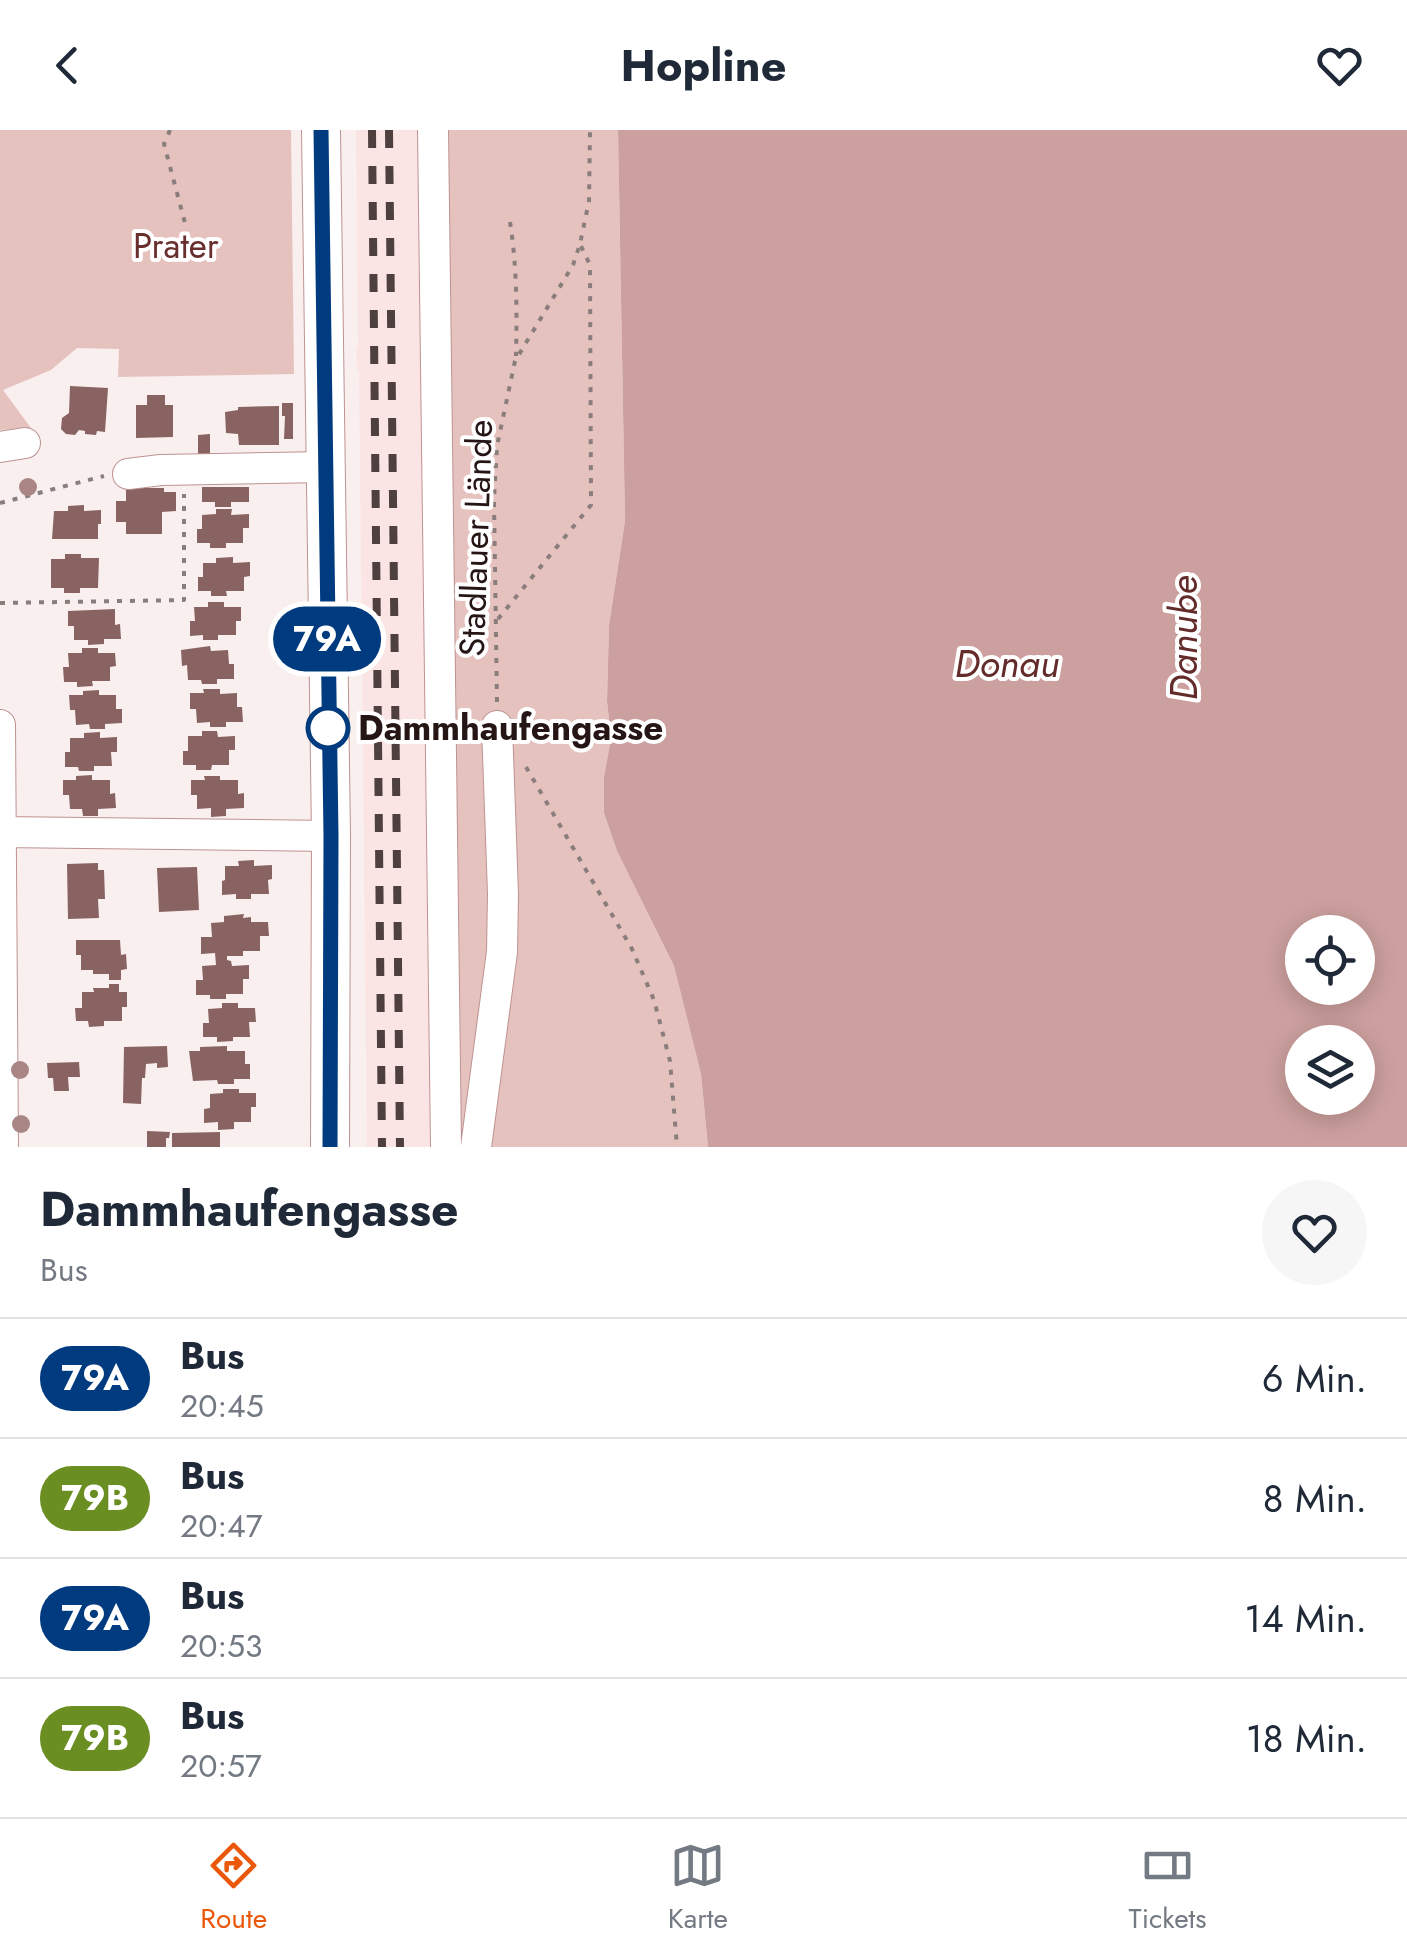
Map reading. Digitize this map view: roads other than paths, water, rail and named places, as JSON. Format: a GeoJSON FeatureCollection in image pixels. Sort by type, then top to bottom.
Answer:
{"type":"FeatureCollection","features":[{"type":"Feature","properties":{"kind":"main road"},"geometry":{"type":"LineString","coordinates":[[320,130],[331,836],[330,1147]]}},
{"type":"Feature","properties":{"kind":"street"},"geometry":{"type":"LineString","coordinates":[[433,130],[446,1147]]}},
{"type":"Feature","properties":{"kind":"street"},"geometry":{"type":"LineString","coordinates":[[128,474],[324,467]]}},
{"type":"Feature","properties":{"kind":"street"},"geometry":{"type":"LineString","coordinates":[[0,725],[2,1147]]}},
{"type":"Feature","properties":{"kind":"street"},"geometry":{"type":"LineString","coordinates":[[476,1147],[502,952],[497,726]]}},
{"type":"Feature","properties":{"kind":"street"},"geometry":{"type":"LineString","coordinates":[[1,832],[331,836]]}},
{"type":"Feature","properties":{"kind":"water","name":"Donau"},"geometry":{"type":"Polygon","coordinates":[[[618,130],[1407,130],[1407,1147],[708,1147],[701,1074],[674,966],[617,851],[604,813],[604,777],[611,738],[607,701],[609,625],[625,521],[618,130]]]}},
{"type":"Feature","properties":{"kind":"railway"},"geometry":{"type":"LineString","coordinates":[[372,130],[382,1147]]}},
{"type":"Feature","properties":{"kind":"railway"},"geometry":{"type":"LineString","coordinates":[[389,130],[400,1147]]}},
{"type":"Feature","properties":{"kind":"place","name":"Dammhaufengasse"},"geometry":{"type":"Point","coordinates":[328,728]}},
{"type":"Feature","properties":{"kind":"park label","name":"Prater"},"geometry":{"type":"Point","coordinates":[176,246]}},
{"type":"Feature","properties":{"kind":"water label","name":"Danube"},"geometry":{"type":"Point","coordinates":[1183,638]}}]}
